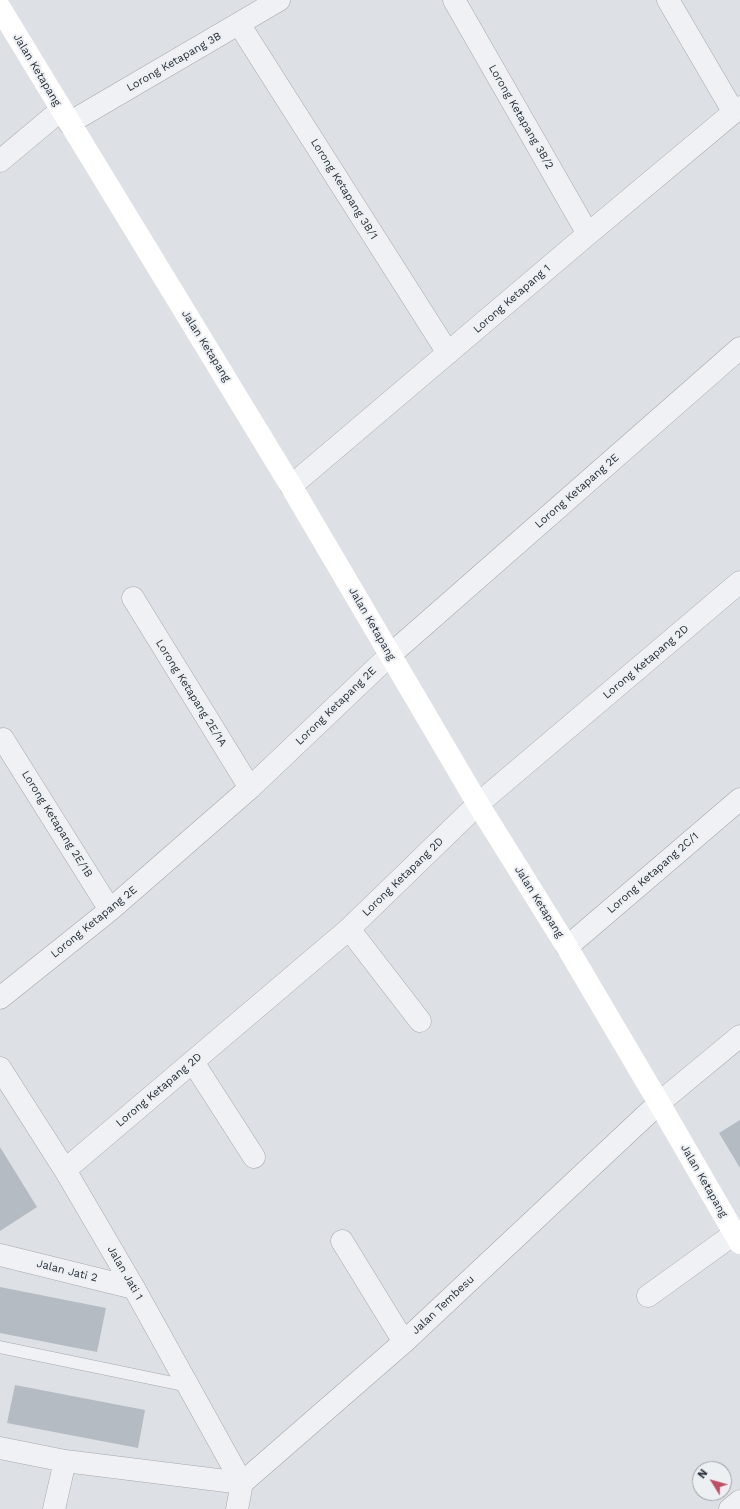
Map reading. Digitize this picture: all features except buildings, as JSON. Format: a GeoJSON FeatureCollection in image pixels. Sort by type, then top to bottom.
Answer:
{"type":"FeatureCollection","features":[{"type":"Feature","properties":{"kind":"street","name":"Lorong Ketapang 3B"},"geometry":{"type":"LineString","coordinates":[[0,161],[65,117],[239,24],[279,0]]}},
{"type":"Feature","properties":{"kind":"street","name":"Lorong Ketapang 3B/2"},"geometry":{"type":"LineString","coordinates":[[454,0],[588,234]]}},
{"type":"Feature","properties":{"kind":"street"},"geometry":{"type":"LineString","coordinates":[[668,0],[737,109]]}},
{"type":"Feature","properties":{"kind":"street","name":"Jalan Ketapang"},"geometry":{"type":"LineString","coordinates":[[0,8],[291,486],[478,804],[567,948],[659,1103],[737,1238]]}},
{"type":"Feature","properties":{"kind":"street","name":"Lorong Ketapang 3B/1"},"geometry":{"type":"LineString","coordinates":[[239,24],[448,353]]}},
{"type":"Feature","properties":{"kind":"street","name":"Lorong Ketapang 1"},"geometry":{"type":"LineString","coordinates":[[291,486],[737,109]]}},
{"type":"Feature","properties":{"kind":"street","name":"Lorong Ketapang 2E"},"geometry":{"type":"LineString","coordinates":[[0,998],[110,910],[250,788],[390,654],[740,348]]}},
{"type":"Feature","properties":{"kind":"street","name":"Lorong Ketapang 2D"},"geometry":{"type":"LineString","coordinates":[[65,1170],[349,929],[478,804],[740,582]]}},
{"type":"Feature","properties":{"kind":"street","name":"Lorong Ketapang 2E/1A"},"geometry":{"type":"LineString","coordinates":[[133,598],[250,788]]}},
{"type":"Feature","properties":{"kind":"street","name":"Lorong Ketapang 2E/1B"},"geometry":{"type":"LineString","coordinates":[[3,739],[110,910]]}},
{"type":"Feature","properties":{"kind":"street","name":"Lorong Ketapang 2C/1"},"geometry":{"type":"LineString","coordinates":[[567,948],[740,799]]}},
{"type":"Feature","properties":{"kind":"street"},"geometry":{"type":"LineString","coordinates":[[349,929],[420,1021]]}},
{"type":"Feature","properties":{"kind":"street","name":"Jalan Tembesu"},"geometry":{"type":"LineString","coordinates":[[242,1483],[404,1342],[659,1103],[740,1036]]}},
{"type":"Feature","properties":{"kind":"street"},"geometry":{"type":"LineString","coordinates":[[193,1062],[254,1157]]}},
{"type":"Feature","properties":{"kind":"street","name":"Jalan Jati 1"},"geometry":{"type":"LineString","coordinates":[[0,1068],[65,1170],[134,1288],[242,1483]]}},
{"type":"Feature","properties":{"kind":"street"},"geometry":{"type":"LineString","coordinates":[[648,1296],[737,1238]]}},
{"type":"Feature","properties":{"kind":"street"},"geometry":{"type":"LineString","coordinates":[[342,1241],[404,1342]]}},
{"type":"Feature","properties":{"kind":"street","name":"Jalan Jati 2"},"geometry":{"type":"LineString","coordinates":[[0,1255],[134,1288]]}},
{"type":"Feature","properties":{"kind":"street"},"geometry":{"type":"LineString","coordinates":[[0,1448],[66,1461],[242,1483],[237,1509]]}},
{"type":"Feature","properties":{"kind":"street"},"geometry":{"type":"LineString","coordinates":[[54,1509],[66,1461]]}},
{"type":"Feature","properties":{"kind":"street"},"geometry":{"type":"LineString","coordinates":[[730,1509],[740,1501]]}},
{"type":"Feature","properties":{"kind":"lane"},"geometry":{"type":"LineString","coordinates":[[0,1347],[188,1386]]}}]}
